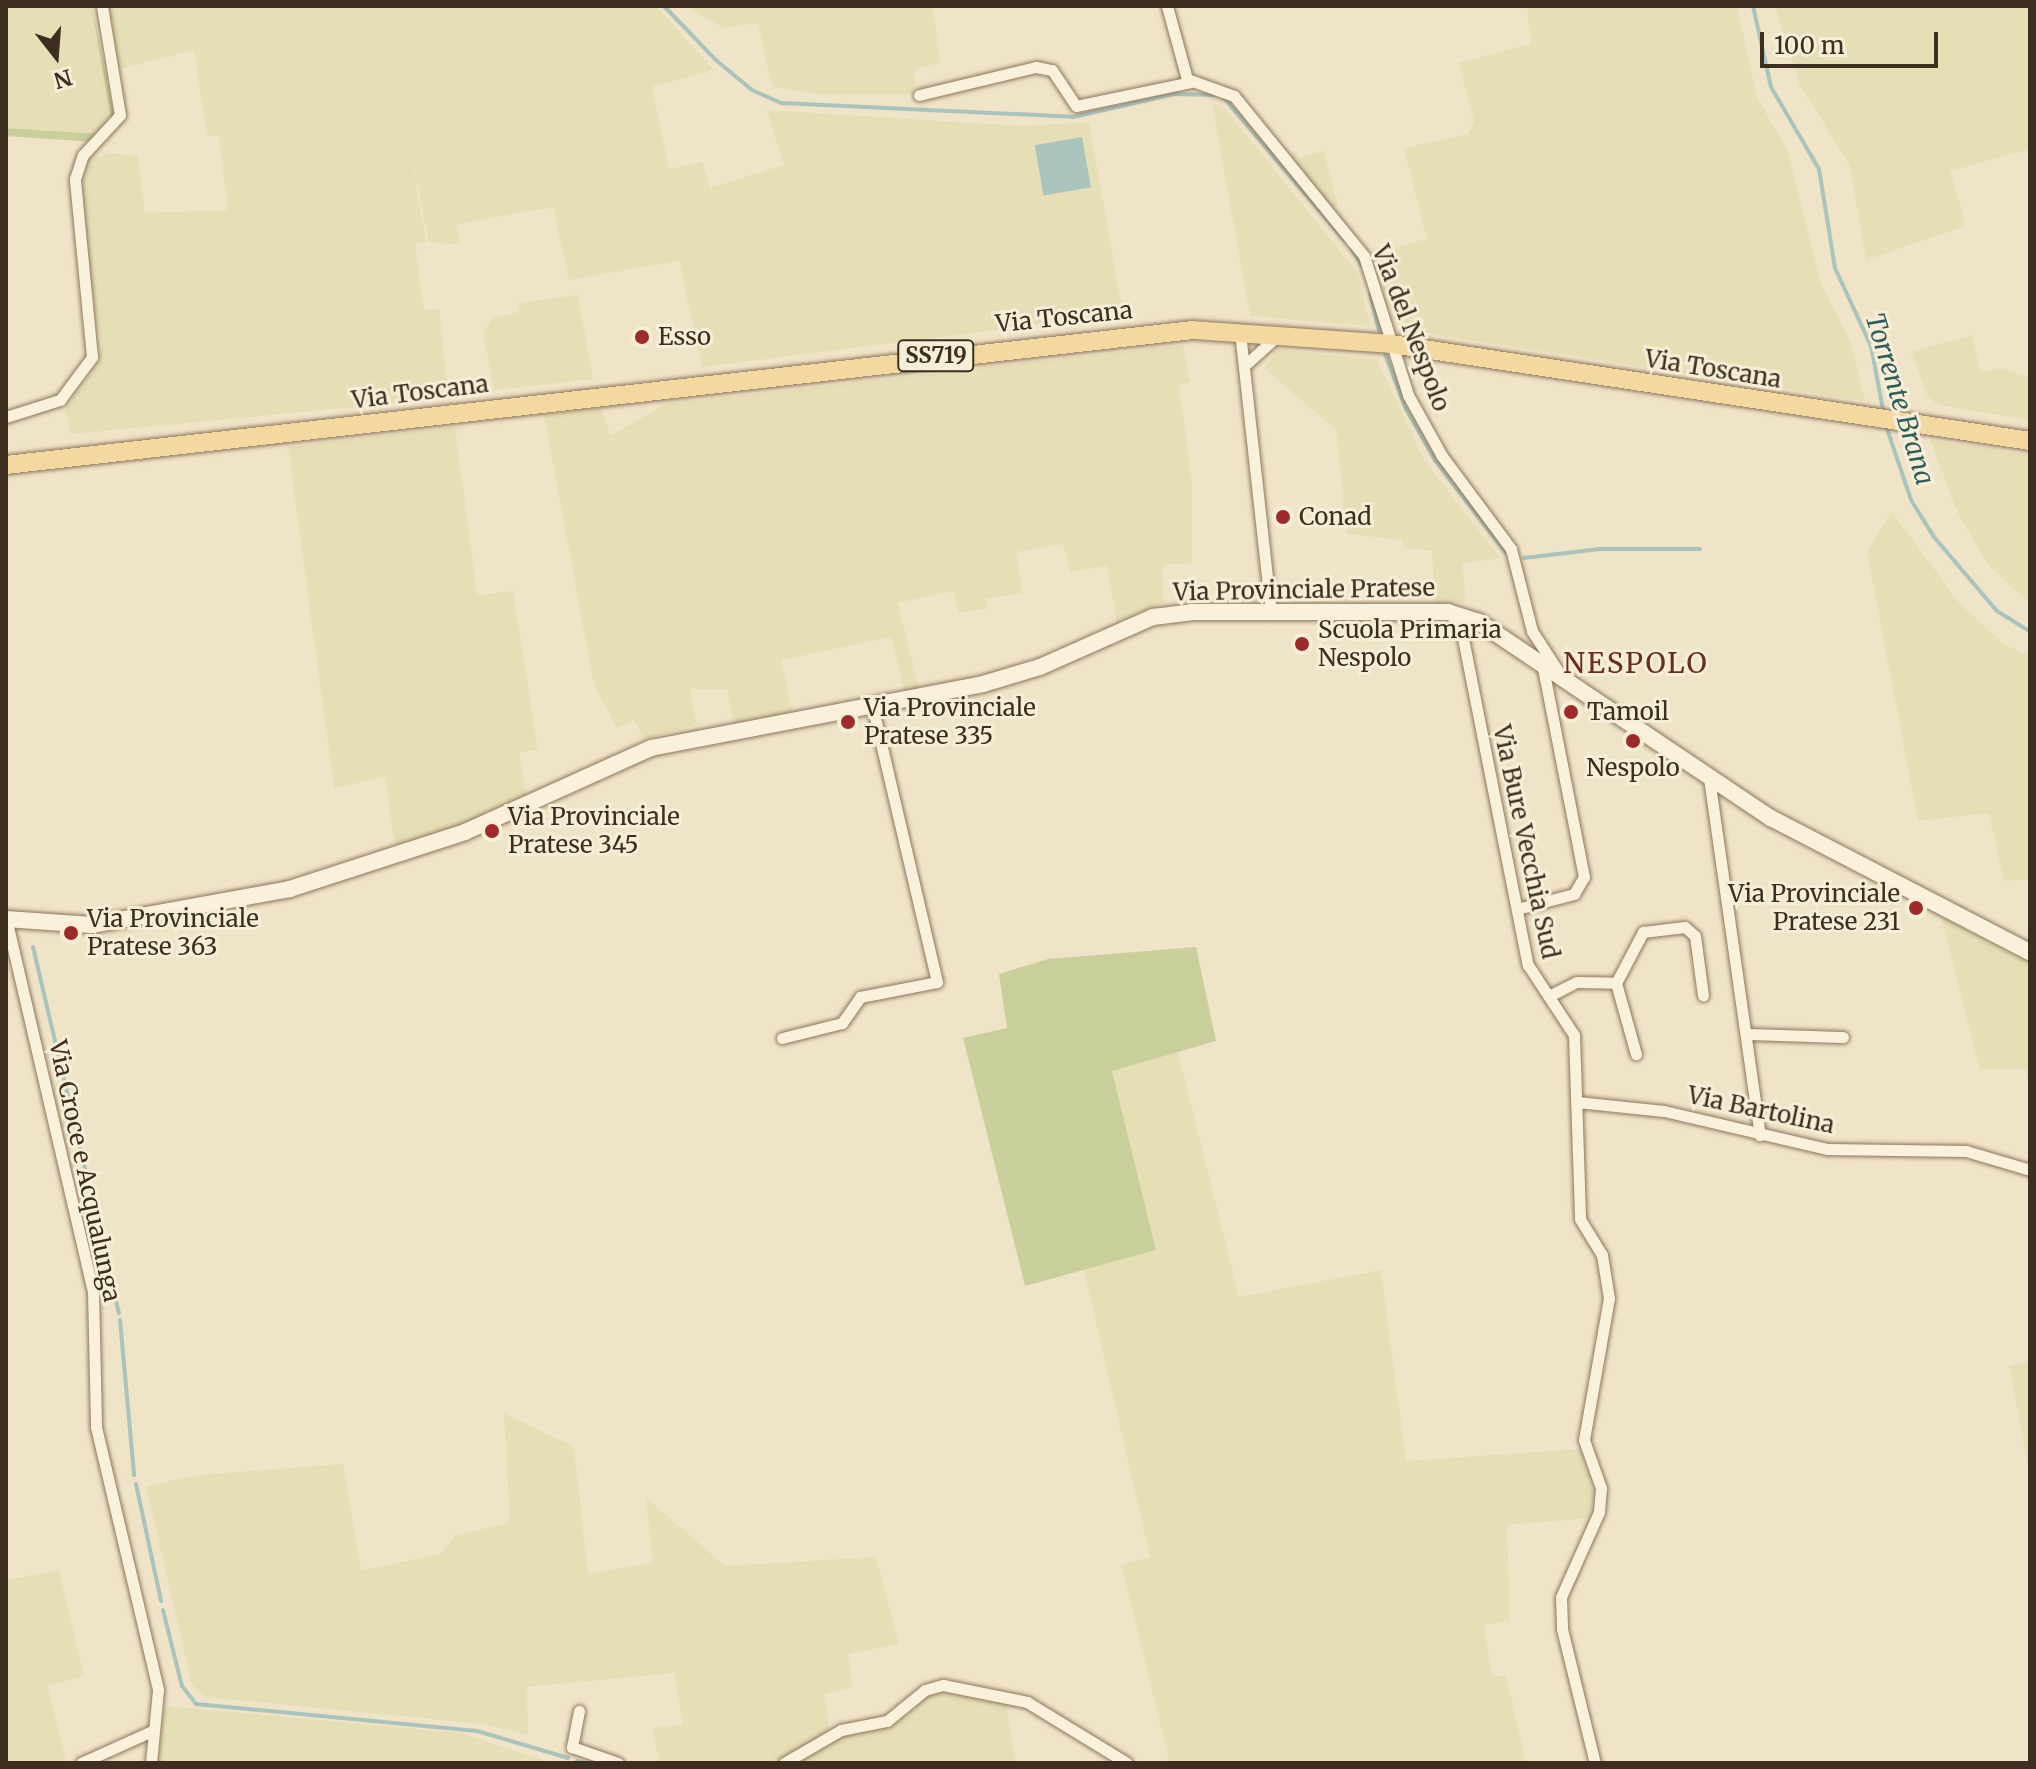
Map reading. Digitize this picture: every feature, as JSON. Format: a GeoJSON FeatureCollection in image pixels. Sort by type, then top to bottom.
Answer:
{"type":"FeatureCollection","features":[{"type":"Feature","properties":{"kind":"main road","name":"Via Toscana"},"geometry":{"type":"LineString","coordinates":[[6,465],[1111,335],[1240,332],[1391,344],[2030,441]]}},
{"type":"Feature","properties":{"kind":"street"},"geometry":{"type":"LineString","coordinates":[[6,417],[60,400],[92,357],[75,179],[83,155],[120,115],[102,6]]}},
{"type":"Feature","properties":{"kind":"street"},"geometry":{"type":"LineString","coordinates":[[1167,6],[1180,66],[1191,82]]}},
{"type":"Feature","properties":{"kind":"street","name":"Via del Nespolo"},"geometry":{"type":"LineString","coordinates":[[919,95],[1036,67],[1052,70],[1076,106],[1191,82],[1234,96],[1359,247],[1391,344],[1429,437],[1511,549],[1532,631],[1561,675]]}},
{"type":"Feature","properties":{"kind":"street"},"geometry":{"type":"LineString","coordinates":[[1240,332],[1271,614]]}},
{"type":"Feature","properties":{"kind":"street"},"geometry":{"type":"LineString","coordinates":[[1244,366],[1279,334]]}},
{"type":"Feature","properties":{"kind":"street","name":"Via Provinciale Pratese"},"geometry":{"type":"LineString","coordinates":[[6,919],[92,925],[290,889],[465,832],[651,748],[873,709],[1040,667],[1153,617],[1458,613],[1561,675],[1709,778],[1825,849],[2030,952]]}},
{"type":"Feature","properties":{"kind":"street","name":"Via Bure Vecchia Sud"},"geometry":{"type":"LineString","coordinates":[[1458,613],[1529,970],[1574,1035],[1580,1219],[1602,1255],[1609,1298],[1584,1440],[1601,1488],[1599,1512],[1561,1597],[1562,1629],[1595,1763]]}},
{"type":"Feature","properties":{"kind":"street"},"geometry":{"type":"LineString","coordinates":[[1517,909],[1574,894],[1584,883],[1542,663]]}},
{"type":"Feature","properties":{"kind":"street"},"geometry":{"type":"LineString","coordinates":[[782,1038],[842,1023],[860,997],[937,982],[873,709]]}},
{"type":"Feature","properties":{"kind":"street"},"geometry":{"type":"LineString","coordinates":[[1709,778],[1760,1135]]}},
{"type":"Feature","properties":{"kind":"street","name":"Via Croce e Acqualunga"},"geometry":{"type":"LineString","coordinates":[[6,919],[93,1291],[96,1427],[155,1671],[151,1763]]}},
{"type":"Feature","properties":{"kind":"street"},"geometry":{"type":"LineString","coordinates":[[1636,1054],[1616,983],[1643,932],[1685,927],[1697,943],[1703,995]]}},
{"type":"Feature","properties":{"kind":"street"},"geometry":{"type":"LineString","coordinates":[[1549,996],[1577,982],[1616,983]]}},
{"type":"Feature","properties":{"kind":"street"},"geometry":{"type":"LineString","coordinates":[[1747,1034],[1843,1037]]}},
{"type":"Feature","properties":{"kind":"street","name":"Via Bartolina"},"geometry":{"type":"LineString","coordinates":[[1577,1102],[1647,1108],[1827,1149],[1966,1151],[2030,1170]]}},
{"type":"Feature","properties":{"kind":"street"},"geometry":{"type":"LineString","coordinates":[[784,1763],[841,1730],[887,1721],[925,1690],[943,1685],[1027,1702],[1127,1763]]}},
{"type":"Feature","properties":{"kind":"street"},"geometry":{"type":"LineString","coordinates":[[579,1711],[572,1747],[618,1763]]}},
{"type":"Feature","properties":{"kind":"street"},"geometry":{"type":"LineString","coordinates":[[81,1763],[150,1732]]}},
{"type":"Feature","properties":{"kind":"shaded area"},"geometry":{"type":"Polygon","coordinates":[[[6,6],[92,6],[113,111],[98,134],[6,128],[6,6]]]}},
{"type":"Feature","properties":{"kind":"shaded area"},"geometry":{"type":"Polygon","coordinates":[[[107,6],[656,6],[714,70],[652,87],[669,169],[702,162],[710,188],[784,165],[767,110],[1024,126],[1089,122],[1123,314],[702,367],[679,261],[569,280],[553,207],[457,224],[460,244],[429,243],[410,147],[426,242],[415,243],[424,310],[439,309],[449,398],[71,434],[65,409],[99,362],[102,344],[86,259],[82,173],[89,159],[112,153],[138,156],[145,213],[228,210],[219,136],[207,136],[194,50],[119,69],[107,6]]]}},
{"type":"Feature","properties":{"kind":"shaded area"},"geometry":{"type":"Polygon","coordinates":[[[686,6],[933,6],[940,63],[914,69],[915,94],[813,94],[772,86],[758,23],[724,28],[686,6]]]}},
{"type":"Feature","properties":{"kind":"shaded area"},"geometry":{"type":"Polygon","coordinates":[[[1527,6],[1737,6],[1757,97],[1788,151],[1821,284],[1851,342],[1865,401],[1399,329],[1370,254],[1427,239],[1404,148],[1468,134],[1474,122],[1459,63],[1531,44],[1527,6]]]}},
{"type":"Feature","properties":{"kind":"shaded area"},"geometry":{"type":"Polygon","coordinates":[[[1775,6],[2030,6],[2030,149],[1950,171],[1966,226],[1866,260],[1850,166],[1799,83],[1775,6]]]}},
{"type":"Feature","properties":{"kind":"shaded area"},"geometry":{"type":"Polygon","coordinates":[[[1212,103],[1225,109],[1357,272],[1370,326],[1250,316],[1212,103]]]}},
{"type":"Feature","properties":{"kind":"shaded area"},"geometry":{"type":"Polygon","coordinates":[[[1294,151],[1299,157],[1324,151],[1338,205],[1330,208],[1287,164],[1294,151]]]}},
{"type":"Feature","properties":{"kind":"shaded area"},"geometry":{"type":"Polygon","coordinates":[[[578,295],[593,379],[494,390],[483,332],[493,318],[519,312],[518,303],[578,295]]]}},
{"type":"Feature","properties":{"kind":"shaded area"},"geometry":{"type":"Polygon","coordinates":[[[1972,335],[1980,372],[2001,368],[2030,377],[2030,420],[1939,405],[1928,397],[1911,352],[1972,335]]]}},
{"type":"Feature","properties":{"kind":"shaded area"},"geometry":{"type":"Polygon","coordinates":[[[1183,345],[1190,382],[1179,385],[1192,482],[1192,563],[1162,565],[1163,603],[1117,621],[1107,566],[1070,572],[1063,544],[1016,552],[1023,593],[985,599],[988,608],[959,613],[953,591],[898,603],[919,690],[905,693],[891,637],[781,660],[794,718],[734,725],[727,689],[690,689],[697,724],[644,739],[634,720],[617,728],[594,685],[544,415],[602,408],[610,436],[667,404],[1183,345]]]}},
{"type":"Feature","properties":{"kind":"shaded area"},"geometry":{"type":"Polygon","coordinates":[[[1278,350],[1377,360],[1425,461],[1500,558],[1462,564],[1466,602],[1435,603],[1432,551],[1403,548],[1403,540],[1347,534],[1336,430],[1264,368],[1278,350]]]}},
{"type":"Feature","properties":{"kind":"shaded area"},"geometry":{"type":"Polygon","coordinates":[[[455,427],[477,595],[513,591],[538,750],[519,752],[526,796],[473,823],[395,846],[385,777],[334,788],[288,447],[455,427]]]}},
{"type":"Feature","properties":{"kind":"shaded area"},"geometry":{"type":"Polygon","coordinates":[[[1930,440],[2030,455],[2030,604],[1988,565],[1957,511],[1930,440]]]}},
{"type":"Feature","properties":{"kind":"shaded area"},"geometry":{"type":"Polygon","coordinates":[[[1892,512],[1960,604],[2005,645],[2030,656],[2030,879],[2004,881],[1989,813],[1918,821],[1867,552],[1892,512]]]}},
{"type":"Feature","properties":{"kind":"shaded area"},"geometry":{"type":"Polygon","coordinates":[[[1941,915],[2030,965],[2030,1090],[2026,1069],[1980,1070],[1941,915]]]}},
{"type":"Feature","properties":{"kind":"shaded area"},"geometry":{"type":"Polygon","coordinates":[[[1178,1052],[1239,1297],[1381,1270],[1406,1461],[1580,1449],[1594,1494],[1589,1518],[1507,1525],[1510,1620],[1484,1625],[1492,1677],[1506,1675],[1526,1763],[1170,1763],[1121,1565],[1150,1557],[1084,1270],[1156,1250],[1112,1071],[1178,1052]]]}},
{"type":"Feature","properties":{"kind":"shaded area"},"geometry":{"type":"Polygon","coordinates":[[[2030,1361],[2030,1475],[2009,1366],[2030,1361]]]}},
{"type":"Feature","properties":{"kind":"shaded area"},"geometry":{"type":"Polygon","coordinates":[[[504,1413],[574,1447],[588,1574],[653,1563],[646,1498],[725,1566],[876,1557],[899,1644],[849,1654],[852,1687],[825,1694],[830,1737],[880,1728],[906,1717],[931,1693],[951,1692],[1006,1703],[1016,1763],[659,1763],[653,1728],[683,1724],[674,1673],[527,1687],[528,1735],[483,1724],[205,1697],[192,1685],[146,1486],[199,1475],[343,1464],[361,1571],[442,1553],[455,1535],[510,1523],[504,1413]]]}},
{"type":"Feature","properties":{"kind":"shaded area"},"geometry":{"type":"Polygon","coordinates":[[[59,1570],[84,1676],[47,1686],[67,1763],[6,1763],[6,1580],[59,1570]]]}},
{"type":"Feature","properties":{"kind":"shaded area"},"geometry":{"type":"Polygon","coordinates":[[[165,1706],[461,1733],[552,1763],[158,1763],[165,1706]]]}},
{"type":"Feature","properties":{"kind":"green space"},"geometry":{"type":"Polygon","coordinates":[[[92,6],[114,116],[94,142],[6,136],[6,128],[98,134],[111,119],[92,6]]]}},
{"type":"Feature","properties":{"kind":"green space"},"geometry":{"type":"Polygon","coordinates":[[[1196,947],[1216,1041],[1112,1071],[1156,1250],[1025,1286],[963,1038],[1007,1028],[999,974],[1048,959],[1196,947]]]}},
{"type":"Feature","properties":{"kind":"water"},"geometry":{"type":"Polygon","coordinates":[[[1082,137],[1091,187],[1044,196],[1035,145],[1082,137]]]}},
{"type":"Feature","properties":{"kind":"waterway"},"geometry":{"type":"LineString","coordinates":[[664,6],[717,61],[752,90],[781,103],[1073,117],[1174,94],[1215,95]]}},
{"type":"Feature","properties":{"kind":"waterway","name":"Torrente Brana"},"geometry":{"type":"LineString","coordinates":[[1753,6],[1771,87],[1819,169],[1835,268],[1871,346],[1884,415]]}},
{"type":"Feature","properties":{"kind":"waterway"},"geometry":{"type":"LineString","coordinates":[[1224,98],[1344,240]]}},
{"type":"Feature","properties":{"kind":"waterway"},"geometry":{"type":"LineString","coordinates":[[1352,250],[1362,266]]}},
{"type":"Feature","properties":{"kind":"waterway"},"geometry":{"type":"LineString","coordinates":[[1370,294],[1379,330]]}},
{"type":"Feature","properties":{"kind":"waterway"},"geometry":{"type":"LineString","coordinates":[[1385,354],[1406,409],[1435,460],[1505,552]]}},
{"type":"Feature","properties":{"kind":"waterway","name":"Torrente Brana"},"geometry":{"type":"LineString","coordinates":[[1885,423],[1911,500],[1934,537],[1997,611],[2030,632]]}},
{"type":"Feature","properties":{"kind":"waterway"},"geometry":{"type":"LineString","coordinates":[[1524,558],[1599,549],[1700,549]]}},
{"type":"Feature","properties":{"kind":"waterway"},"geometry":{"type":"LineString","coordinates":[[33,947],[119,1313]]}},
{"type":"Feature","properties":{"kind":"waterway"},"geometry":{"type":"LineString","coordinates":[[120,1320],[134,1475]]}},
{"type":"Feature","properties":{"kind":"waterway"},"geometry":{"type":"LineString","coordinates":[[136,1484],[161,1601]]}},
{"type":"Feature","properties":{"kind":"waterway"},"geometry":{"type":"LineString","coordinates":[[163,1610],[182,1686],[196,1704],[477,1731],[568,1758]]}},
{"type":"Feature","properties":{"kind":"waterway"},"geometry":{"type":"LineString","coordinates":[[577,1761],[585,1763]]}},
{"type":"Feature","properties":{"kind":"place","name":"Esso"},"geometry":{"type":"Point","coordinates":[642,337]}},
{"type":"Feature","properties":{"kind":"place","name":"Conad"},"geometry":{"type":"Point","coordinates":[1283,517]}},
{"type":"Feature","properties":{"kind":"place","name":"Scuola Primaria Nespolo"},"geometry":{"type":"Point","coordinates":[1302,644]}},
{"type":"Feature","properties":{"kind":"place","name":"Tamoil"},"geometry":{"type":"Point","coordinates":[1571,712]}},
{"type":"Feature","properties":{"kind":"place","name":"Via Provinciale Pratese 335"},"geometry":{"type":"Point","coordinates":[848,722]}},
{"type":"Feature","properties":{"kind":"place","name":"Nespolo"},"geometry":{"type":"Point","coordinates":[1633,741]}},
{"type":"Feature","properties":{"kind":"place","name":"Via Provinciale Pratese 345"},"geometry":{"type":"Point","coordinates":[492,831]}},
{"type":"Feature","properties":{"kind":"place","name":"Via Provinciale Pratese 231"},"geometry":{"type":"Point","coordinates":[1916,908]}},
{"type":"Feature","properties":{"kind":"place","name":"Via Provinciale Pratese 363"},"geometry":{"type":"Point","coordinates":[71,933]}},
{"type":"Feature","properties":{"kind":"district","name":"NESPOLO"},"geometry":{"type":"Point","coordinates":[1636,663]}}]}
